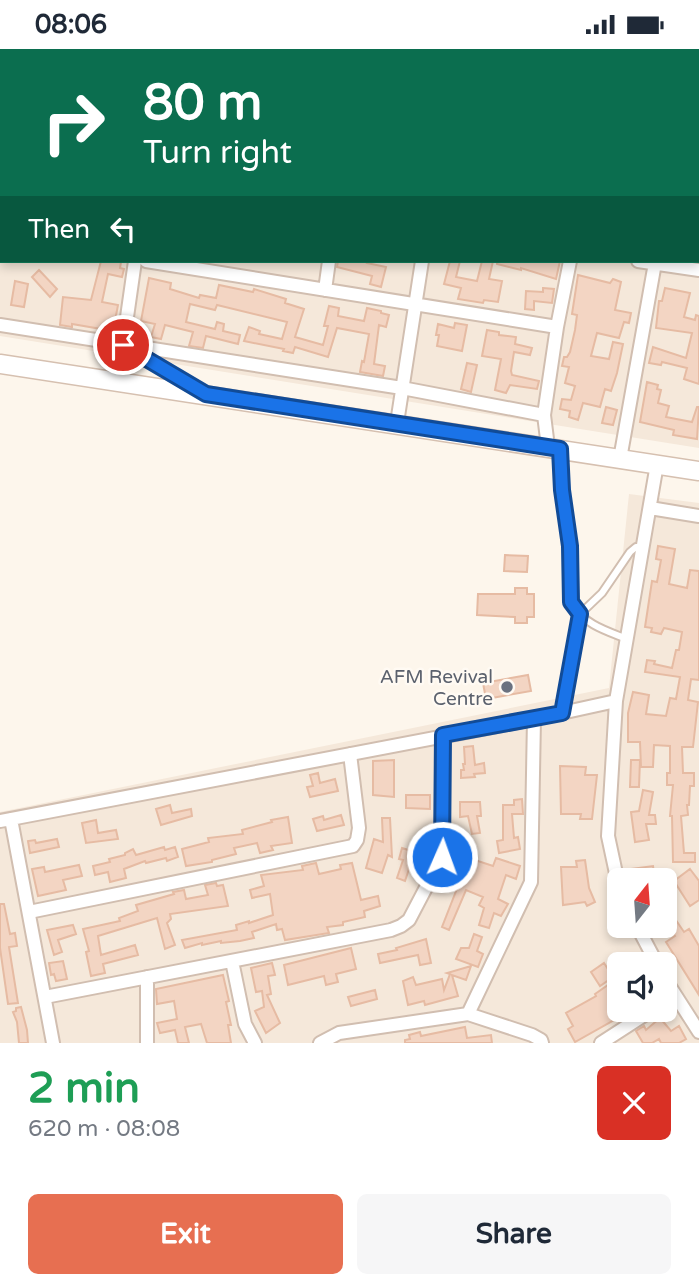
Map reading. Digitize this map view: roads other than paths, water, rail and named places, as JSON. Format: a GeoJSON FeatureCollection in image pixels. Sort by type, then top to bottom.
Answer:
{"type":"FeatureCollection","features":[{"type":"Feature","properties":{"kind":"street"},"geometry":{"type":"LineString","coordinates":[[123,345],[135,263]]}},
{"type":"Feature","properties":{"kind":"street"},"geometry":{"type":"LineString","coordinates":[[158,263],[557,327]]}},
{"type":"Feature","properties":{"kind":"street"},"geometry":{"type":"LineString","coordinates":[[325,290],[329,263]]}},
{"type":"Feature","properties":{"kind":"street"},"geometry":{"type":"LineString","coordinates":[[397,423],[422,263]]}},
{"type":"Feature","properties":{"kind":"street"},"geometry":{"type":"LineString","coordinates":[[554,448],[544,415],[570,263]]}},
{"type":"Feature","properties":{"kind":"street"},"geometry":{"type":"LineString","coordinates":[[620,459],[655,263],[699,270]]}},
{"type":"Feature","properties":{"kind":"street"},"geometry":{"type":"LineString","coordinates":[[0,325],[402,389],[544,415]]}},
{"type":"Feature","properties":{"kind":"street"},"geometry":{"type":"LineString","coordinates":[[123,345],[206,394]]}},
{"type":"Feature","properties":{"kind":"street"},"geometry":{"type":"LineString","coordinates":[[0,364],[699,471]]}},
{"type":"Feature","properties":{"kind":"street"},"geometry":{"type":"LineString","coordinates":[[615,868],[608,836],[616,701],[657,464]]}},
{"type":"Feature","properties":{"kind":"street"},"geometry":{"type":"LineString","coordinates":[[650,508],[699,516]]}},
{"type":"Feature","properties":{"kind":"street"},"geometry":{"type":"LineString","coordinates":[[52,1043],[29,912],[6,820],[616,701]]}},
{"type":"Feature","properties":{"kind":"street"},"geometry":{"type":"LineString","coordinates":[[468,1014],[531,881],[534,719]]}},
{"type":"Feature","properties":{"kind":"street"},"geometry":{"type":"LineString","coordinates":[[45,997],[401,926],[409,920],[442,857],[443,735]]}},
{"type":"Feature","properties":{"kind":"street"},"geometry":{"type":"LineString","coordinates":[[29,912],[353,846],[359,828],[350,754]]}},
{"type":"Feature","properties":{"kind":"street"},"geometry":{"type":"LineString","coordinates":[[232,961],[245,1024],[255,1043]]}},
{"type":"Feature","properties":{"kind":"street"},"geometry":{"type":"LineString","coordinates":[[147,978],[147,1043]]}},
{"type":"Feature","properties":{"kind":"street"},"geometry":{"type":"LineString","coordinates":[[677,1005],[696,1024]]}},
{"type":"Feature","properties":{"kind":"street"},"geometry":{"type":"LineString","coordinates":[[320,1043],[339,1033],[468,1014],[532,1035],[542,1043]]}},
{"type":"Feature","properties":{"kind":"street"},"geometry":{"type":"LineString","coordinates":[[601,1043],[633,1022]]}},
{"type":"Feature","properties":{"kind":"lane"},"geometry":{"type":"LineString","coordinates":[[554,448],[570,546],[571,602],[593,626],[627,639]]}},
{"type":"Feature","properties":{"kind":"lane"},"geometry":{"type":"LineString","coordinates":[[562,713],[580,614],[603,593],[629,552],[636,547],[643,547]]}},
{"type":"Feature","properties":{"kind":"place","name":"AFM Revival Centre"},"geometry":{"type":"Point","coordinates":[507,687]}}]}
